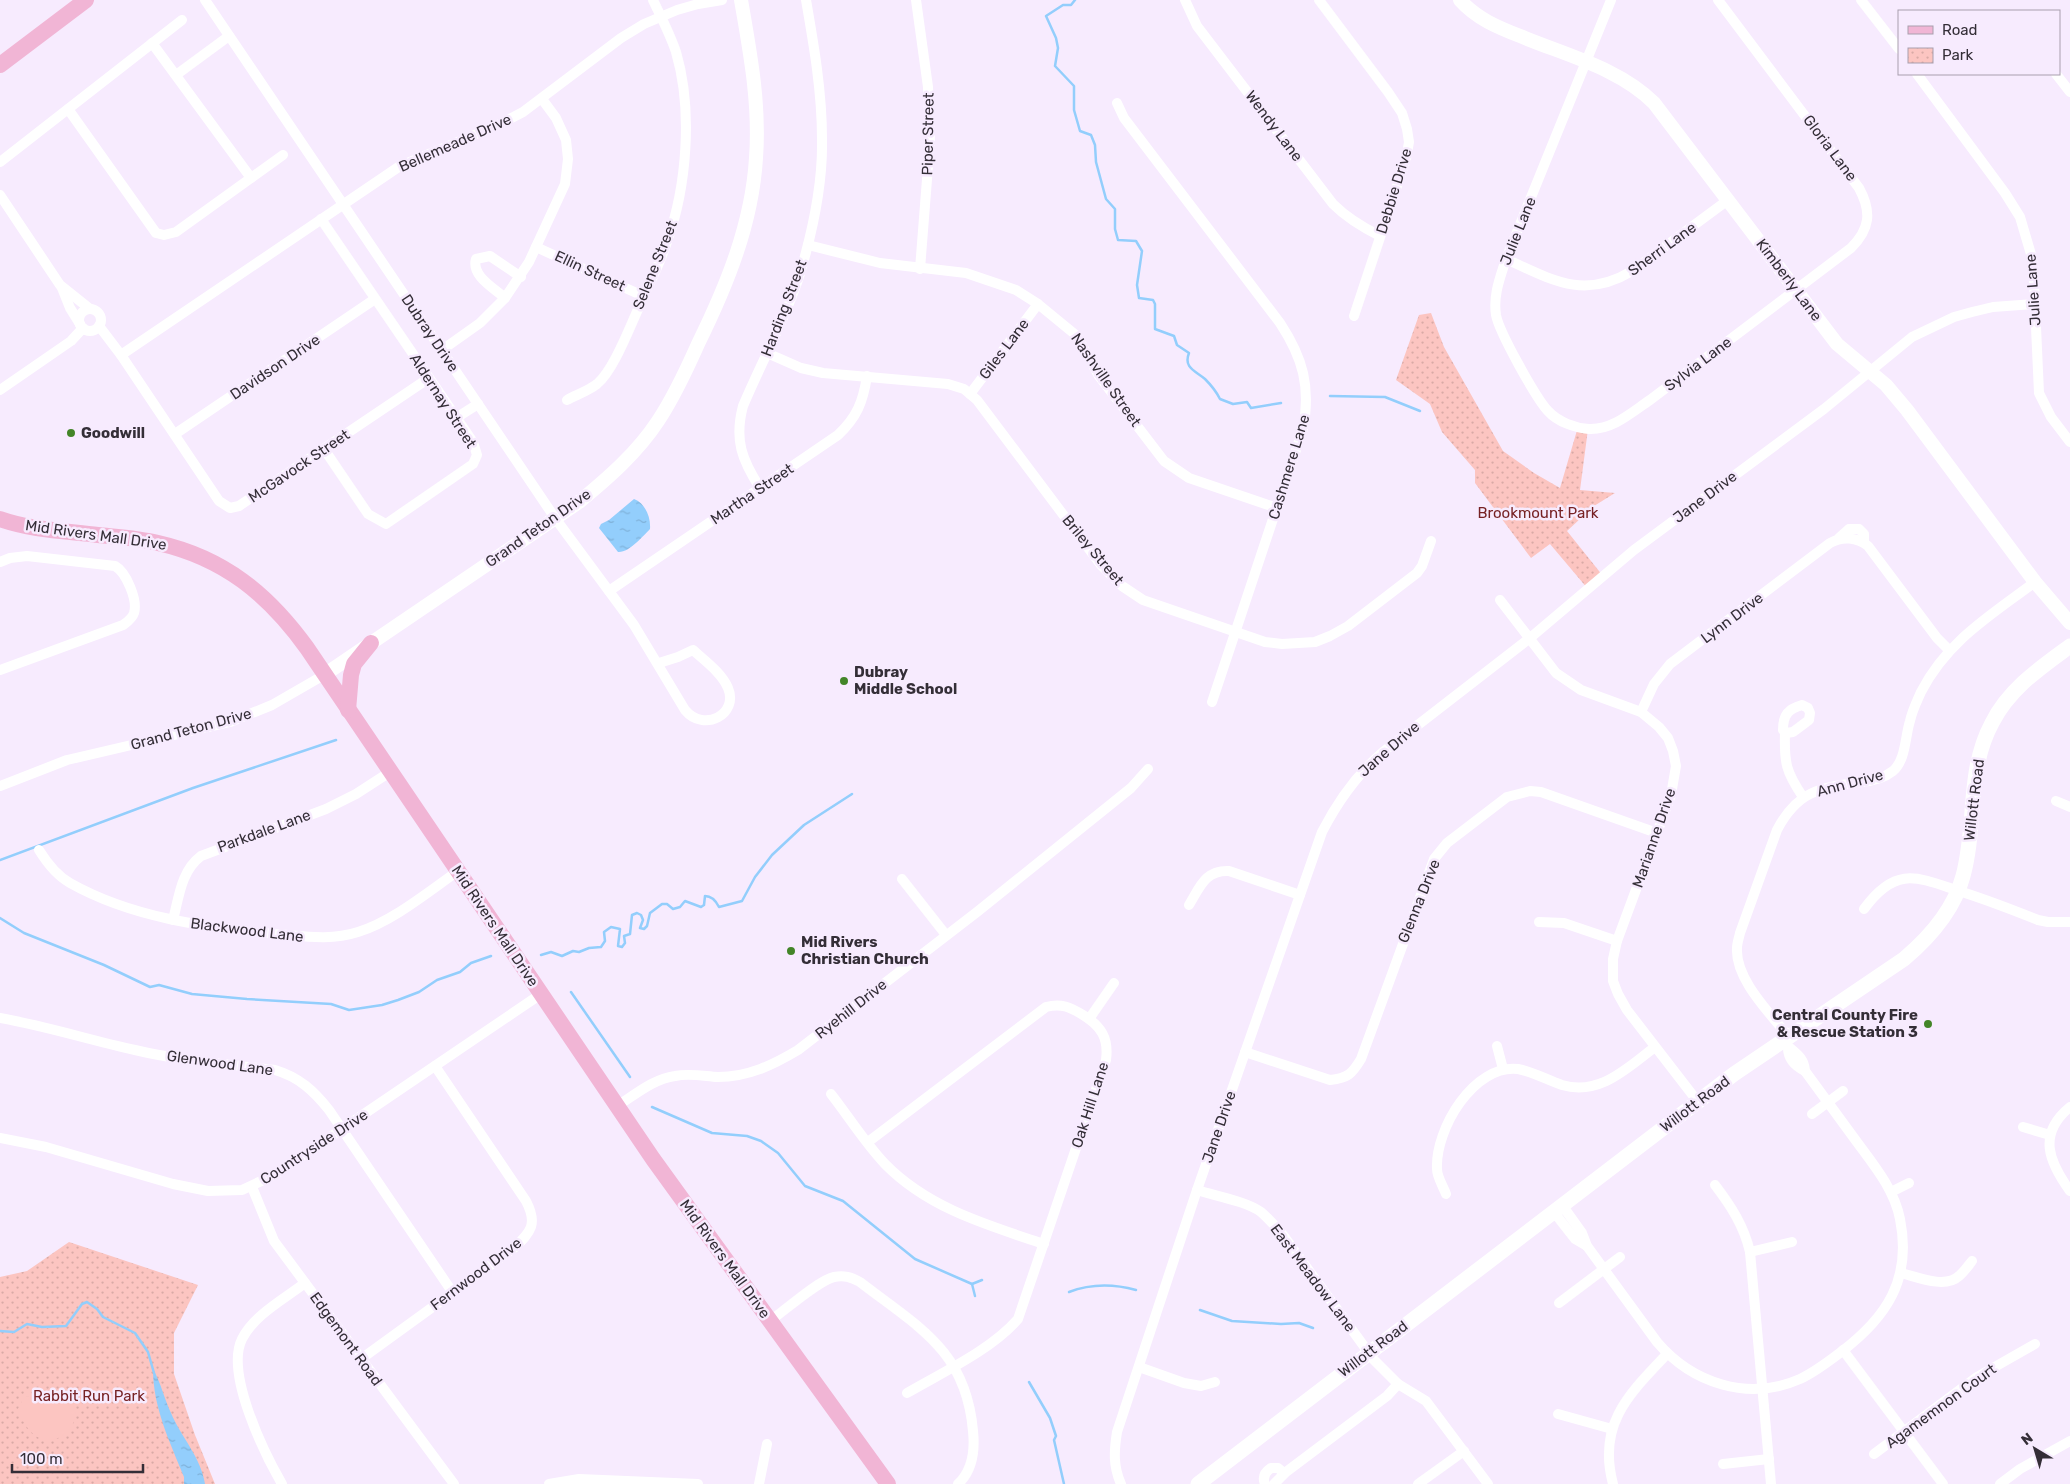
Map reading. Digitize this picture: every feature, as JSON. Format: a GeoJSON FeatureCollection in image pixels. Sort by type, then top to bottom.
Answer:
{"type":"FeatureCollection","features":[{"type":"Feature","properties":{"kind":"main road"},"geometry":{"type":"LineString","coordinates":[[0,65],[86,0]]}},
{"type":"Feature","properties":{"kind":"main road","name":"Mid Rivers Mall Drive"},"geometry":{"type":"LineString","coordinates":[[0,519],[40,528],[157,542],[180,548],[210,561],[247,583],[277,609],[288,622],[617,1106],[888,1484]]}},
{"type":"Feature","properties":{"kind":"main road"},"geometry":{"type":"LineString","coordinates":[[348,710],[351,675],[354,664],[371,643]]}},
{"type":"Feature","properties":{"kind":"main road","name":"Willott Road"},"geometry":{"type":"LineString","coordinates":[[1198,1484],[1368,1352],[1698,1102],[1889,970],[1918,947],[1944,916],[1963,876],[1968,851],[1976,767],[1987,732],[1999,710],[2016,688],[2070,646]]}},
{"type":"Feature","properties":{"kind":"street","name":"Dubray Drive"},"geometry":{"type":"LineString","coordinates":[[205,0],[555,518],[622,606],[659,663],[689,715],[694,719],[702,721],[717,718],[724,712],[730,698],[728,686],[693,650],[659,663]]}},
{"type":"Feature","properties":{"kind":"street","name":"Selene Street"},"geometry":{"type":"LineString","coordinates":[[566,400],[591,388],[602,378],[620,348],[673,226],[682,182],[684,107],[680,69],[673,44],[654,0]]}},
{"type":"Feature","properties":{"kind":"street","name":"Bellemeade Drive"},"geometry":{"type":"LineString","coordinates":[[121,355],[400,166],[498,125],[523,112],[627,34],[661,16],[698,4],[722,0]]}},
{"type":"Feature","properties":{"kind":"street","name":"Grand Teton Drive"},"geometry":{"type":"LineString","coordinates":[[0,786],[67,760],[194,732],[230,722],[272,705],[324,675],[555,518],[607,479],[632,454],[657,422],[676,392],[731,273],[747,219],[756,158],[755,90],[740,0]]}},
{"type":"Feature","properties":{"kind":"street","name":"Harding Street"},"geometry":{"type":"LineString","coordinates":[[760,488],[744,461],[739,431],[743,406],[786,310],[808,245],[816,208],[822,141],[819,83],[806,0]]}},
{"type":"Feature","properties":{"kind":"street","name":"Piper Street"},"geometry":{"type":"LineString","coordinates":[[916,0],[928,87],[930,141],[920,269]]}},
{"type":"Feature","properties":{"kind":"street","name":"Wendy Lane"},"geometry":{"type":"LineString","coordinates":[[1184,0],[1197,26],[1333,204],[1345,216],[1380,236]]}},
{"type":"Feature","properties":{"kind":"street","name":"Debbie Drive"},"geometry":{"type":"LineString","coordinates":[[1318,0],[1402,113],[1409,142],[1406,159],[1354,316]]}},
{"type":"Feature","properties":{"kind":"street","name":"Kimberly Lane"},"geometry":{"type":"LineString","coordinates":[[1461,0],[1481,20],[1615,74],[1642,91],[1667,117],[1837,344],[1886,385],[1907,410],[2035,582],[2070,624]]}},
{"type":"Feature","properties":{"kind":"street","name":"Julie Lane"},"geometry":{"type":"LineString","coordinates":[[1595,429],[1572,426],[1549,412],[1540,400],[1500,330],[1495,300],[1506,259],[1611,0]]}},
{"type":"Feature","properties":{"kind":"street","name":"Gloria Lane"},"geometry":{"type":"LineString","coordinates":[[1718,0],[1860,188],[1866,201],[1867,226],[1860,239],[1796,290]]}},
{"type":"Feature","properties":{"kind":"street"},"geometry":{"type":"LineString","coordinates":[[1862,0],[1898,48]]}},
{"type":"Feature","properties":{"kind":"street"},"geometry":{"type":"LineString","coordinates":[[0,162],[182,20]]}},
{"type":"Feature","properties":{"kind":"street"},"geometry":{"type":"LineString","coordinates":[[176,75],[229,36]]}},
{"type":"Feature","properties":{"kind":"street"},"geometry":{"type":"LineString","coordinates":[[152,43],[251,178]]}},
{"type":"Feature","properties":{"kind":"street","name":"Julie Lane"},"geometry":{"type":"LineString","coordinates":[[1918,75],[2005,193],[2020,217],[2033,261],[2039,393],[2051,417],[2070,442]]}},
{"type":"Feature","properties":{"kind":"street"},"geometry":{"type":"LineString","coordinates":[[2057,75],[2070,92]]}},
{"type":"Feature","properties":{"kind":"street"},"geometry":{"type":"LineString","coordinates":[[442,350],[480,323],[505,298],[521,277],[565,184],[568,165],[566,140],[561,128],[542,99]]}},
{"type":"Feature","properties":{"kind":"street","name":"Cashmere Lane"},"geometry":{"type":"LineString","coordinates":[[1117,102],[1124,118],[1293,342],[1301,362],[1306,383],[1307,409],[1300,437],[1212,702]]}},
{"type":"Feature","properties":{"kind":"street"},"geometry":{"type":"LineString","coordinates":[[68,109],[156,233],[164,235],[176,232],[283,155]]}},
{"type":"Feature","properties":{"kind":"street"},"geometry":{"type":"LineString","coordinates":[[0,195],[60,285],[70,308],[81,326],[90,331],[99,326],[100,316],[97,312],[90,309],[60,285]]}},
{"type":"Feature","properties":{"kind":"street","name":"Sherri Lane"},"geometry":{"type":"LineString","coordinates":[[1506,259],[1564,284],[1598,286],[1619,279],[1632,271],[1728,200]]}},
{"type":"Feature","properties":{"kind":"street","name":"Aldernay Street"},"geometry":{"type":"LineString","coordinates":[[322,219],[473,442],[477,455],[473,464],[386,524],[368,514],[324,449]]}},
{"type":"Feature","properties":{"kind":"street","name":"Nashville Street"},"geometry":{"type":"LineString","coordinates":[[808,245],[880,263],[982,277],[1016,290],[1038,304],[1077,336],[1099,376],[1153,447],[1170,466],[1189,478],[1277,508]]}},
{"type":"Feature","properties":{"kind":"street","name":"Ellin Street"},"geometry":{"type":"LineString","coordinates":[[536,247],[644,296]]}},
{"type":"Feature","properties":{"kind":"street"},"geometry":{"type":"LineString","coordinates":[[505,298],[477,272],[474,266],[476,259],[490,256],[521,277]]}},
{"type":"Feature","properties":{"kind":"street","name":"Sylvia Lane"},"geometry":{"type":"LineString","coordinates":[[1595,429],[1610,425],[1628,416],[1796,290]]}},
{"type":"Feature","properties":{"kind":"street","name":"Davidson Drive"},"geometry":{"type":"LineString","coordinates":[[175,434],[375,299]]}},
{"type":"Feature","properties":{"kind":"street","name":"Giles Lane"},"geometry":{"type":"LineString","coordinates":[[970,394],[1038,304]]}},
{"type":"Feature","properties":{"kind":"street","name":"Jane Drive"},"geometry":{"type":"LineString","coordinates":[[1121,1484],[1115,1466],[1114,1446],[1117,1432],[1197,1190],[1322,832],[1334,808],[1350,785],[1366,766],[1530,638],[1634,550],[1824,409],[1912,337],[1954,317],[1993,307],[2035,304]]}},
{"type":"Feature","properties":{"kind":"street"},"geometry":{"type":"LineString","coordinates":[[0,390],[71,341],[81,326],[81,314],[90,309]]}},
{"type":"Feature","properties":{"kind":"street","name":"McGavock Street"},"geometry":{"type":"LineString","coordinates":[[99,326],[121,355],[219,501],[230,508],[240,506],[429,378]]}},
{"type":"Feature","properties":{"kind":"street","name":"Briley Street"},"geometry":{"type":"LineString","coordinates":[[767,353],[801,368],[823,373],[958,386],[970,394],[994,422],[1101,565],[1122,586],[1143,600],[1265,642],[1282,644],[1315,642],[1348,626],[1417,573],[1422,566],[1431,542]]}},
{"type":"Feature","properties":{"kind":"street","name":"Martha Street"},"geometry":{"type":"LineString","coordinates":[[609,591],[838,435],[852,422],[865,393],[867,376]]}},
{"type":"Feature","properties":{"kind":"street"},"geometry":{"type":"LineString","coordinates":[[456,418],[478,404]]}},
{"type":"Feature","properties":{"kind":"street","name":"Lynn Drive"},"geometry":{"type":"LineString","coordinates":[[1641,712],[1654,684],[1670,664],[1839,538],[1855,539],[1864,543],[1937,638],[1949,650]]}},
{"type":"Feature","properties":{"kind":"street"},"geometry":{"type":"LineString","coordinates":[[0,562],[15,557],[27,556],[114,566],[124,576],[135,608],[132,617],[122,625],[0,670]]}},
{"type":"Feature","properties":{"kind":"street","name":"Ann Drive"},"geometry":{"type":"LineString","coordinates":[[1557,1208],[1582,1233],[1587,1246],[1667,1354],[1687,1369],[1707,1380],[1733,1387],[1762,1388],[1800,1378],[1822,1366],[1861,1336],[1881,1315],[1894,1292],[1901,1273],[1903,1235],[1898,1209],[1891,1192],[1877,1170],[1805,1070],[1804,1064],[1796,1051],[1786,1041],[1748,984],[1741,971],[1737,948],[1740,933],[1777,830],[1784,817],[1794,805],[1803,797],[1830,787],[1873,780],[1895,770],[1901,759],[1910,720],[1921,692],[1937,665],[1949,650],[1979,624],[2035,582]]}},
{"type":"Feature","properties":{"kind":"street","name":"Marianne Drive"},"geometry":{"type":"LineString","coordinates":[[1500,600],[1556,672],[1568,682],[1591,695],[1641,712],[1651,719],[1668,738],[1676,766],[1671,794],[1617,941],[1613,972],[1618,994],[1655,1047],[1698,1102]]}},
{"type":"Feature","properties":{"kind":"street"},"geometry":{"type":"LineString","coordinates":[[1785,732],[1784,758],[1790,778],[1803,797]]}},
{"type":"Feature","properties":{"kind":"street","name":"Ryehill Drive"},"geometry":{"type":"LineString","coordinates":[[617,1106],[647,1086],[668,1078],[690,1074],[732,1076],[759,1070],[802,1047],[946,936],[1131,788],[1148,769]]}},
{"type":"Feature","properties":{"kind":"street","name":"Parkdale Lane"},"geometry":{"type":"LineString","coordinates":[[173,920],[184,875],[192,862],[201,856],[326,809],[356,794],[390,772]]}},
{"type":"Feature","properties":{"kind":"street","name":"Glenna Drive"},"geometry":{"type":"LineString","coordinates":[[1245,1052],[1330,1080],[1343,1079],[1354,1070],[1361,1059],[1434,859],[1447,843],[1507,797],[1530,791],[1541,792],[1657,833]]}},
{"type":"Feature","properties":{"kind":"street"},"geometry":{"type":"LineString","coordinates":[[2056,801],[2070,807]]}},
{"type":"Feature","properties":{"kind":"street","name":"Blackwood Lane"},"geometry":{"type":"LineString","coordinates":[[39,850],[53,871],[69,882],[111,901],[173,920],[205,927],[315,938],[342,936],[372,926],[408,905],[458,871]]}},
{"type":"Feature","properties":{"kind":"street"},"geometry":{"type":"LineString","coordinates":[[1188,905],[1209,875],[1218,870],[1229,871],[1300,895]]}},
{"type":"Feature","properties":{"kind":"street"},"geometry":{"type":"LineString","coordinates":[[1864,909],[1876,893],[1901,880],[1922,878],[2038,920],[2070,922]]}},
{"type":"Feature","properties":{"kind":"street"},"geometry":{"type":"LineString","coordinates":[[902,879],[946,936]]}},
{"type":"Feature","properties":{"kind":"street"},"geometry":{"type":"LineString","coordinates":[[1539,922],[1564,923],[1617,941]]}},
{"type":"Feature","properties":{"kind":"street"},"geometry":{"type":"LineString","coordinates":[[1089,1019],[1114,983]]}},
{"type":"Feature","properties":{"kind":"street","name":"Countryside Drive"},"geometry":{"type":"LineString","coordinates":[[0,1138],[46,1147],[173,1184],[208,1192],[230,1192],[252,1187],[274,1175],[541,994]]}},
{"type":"Feature","properties":{"kind":"street","name":"Oak Hill Lane"},"geometry":{"type":"LineString","coordinates":[[868,1142],[1046,1007],[1062,1004],[1089,1019],[1098,1026],[1104,1035],[1107,1051],[1106,1060],[1018,1319],[1007,1332],[993,1342],[907,1393]]}},
{"type":"Feature","properties":{"kind":"street","name":"Glenwood Lane"},"geometry":{"type":"LineString","coordinates":[[0,1018],[36,1024],[143,1052],[283,1072],[305,1084],[318,1096],[342,1128],[453,1293]]}},
{"type":"Feature","properties":{"kind":"street"},"geometry":{"type":"LineString","coordinates":[[1497,1046],[1503,1069]]}},
{"type":"Feature","properties":{"kind":"street"},"geometry":{"type":"LineString","coordinates":[[1446,1194],[1436,1170],[1443,1136],[1456,1110],[1468,1093],[1493,1073],[1510,1068],[1527,1071],[1560,1084],[1573,1087],[1590,1087],[1614,1078],[1655,1047]]}},
{"type":"Feature","properties":{"kind":"street","name":"Fernwood Drive"},"geometry":{"type":"LineString","coordinates":[[361,1359],[514,1248],[529,1231],[532,1218],[526,1201],[435,1066]]}},
{"type":"Feature","properties":{"kind":"street"},"geometry":{"type":"LineString","coordinates":[[1812,1114],[1843,1091]]}},
{"type":"Feature","properties":{"kind":"street"},"geometry":{"type":"LineString","coordinates":[[831,1094],[885,1164],[936,1203],[981,1223],[1044,1244]]}},
{"type":"Feature","properties":{"kind":"street"},"geometry":{"type":"LineString","coordinates":[[2070,1107],[2056,1121],[2050,1135],[2053,1165],[2070,1191]]}},
{"type":"Feature","properties":{"kind":"street"},"geometry":{"type":"LineString","coordinates":[[2023,1127],[2050,1135]]}},
{"type":"Feature","properties":{"kind":"street"},"geometry":{"type":"LineString","coordinates":[[1891,1192],[1909,1183]]}},
{"type":"Feature","properties":{"kind":"street"},"geometry":{"type":"LineString","coordinates":[[1715,1185],[1735,1213],[1750,1252],[1771,1484]]}},
{"type":"Feature","properties":{"kind":"street","name":"Edgemont Road"},"geometry":{"type":"LineString","coordinates":[[252,1187],[274,1241],[454,1484]]}},
{"type":"Feature","properties":{"kind":"street","name":"East Meadow Lane"},"geometry":{"type":"LineString","coordinates":[[1197,1190],[1248,1206],[1259,1211],[1269,1219],[1283,1235],[1368,1352],[1398,1384],[1426,1401],[1488,1484]]}},
{"type":"Feature","properties":{"kind":"street"},"geometry":{"type":"LineString","coordinates":[[1750,1252],[1792,1242]]}},
{"type":"Feature","properties":{"kind":"street"},"geometry":{"type":"LineString","coordinates":[[1559,1303],[1620,1258]]}},
{"type":"Feature","properties":{"kind":"street"},"geometry":{"type":"LineString","coordinates":[[1901,1273],[1949,1282],[1959,1276],[1972,1261]]}},
{"type":"Feature","properties":{"kind":"street"},"geometry":{"type":"LineString","coordinates":[[770,1321],[832,1277],[851,1277],[934,1339],[954,1365],[963,1381],[969,1400],[975,1450],[970,1467],[958,1484]]}},
{"type":"Feature","properties":{"kind":"street"},"geometry":{"type":"LineString","coordinates":[[282,1484],[259,1439],[239,1381],[236,1363],[238,1351],[245,1334],[258,1318],[305,1283]]}},
{"type":"Feature","properties":{"kind":"street","name":"Agamemnon Court"},"geometry":{"type":"LineString","coordinates":[[1874,1454],[1982,1374],[2035,1344]]}},
{"type":"Feature","properties":{"kind":"street"},"geometry":{"type":"LineString","coordinates":[[1843,1350],[1943,1484]]}},
{"type":"Feature","properties":{"kind":"street"},"geometry":{"type":"LineString","coordinates":[[1613,1484],[1608,1452],[1612,1429],[1622,1404],[1667,1354]]}},
{"type":"Feature","properties":{"kind":"street"},"geometry":{"type":"LineString","coordinates":[[1139,1367],[1184,1384],[1201,1386],[1215,1382]]}},
{"type":"Feature","properties":{"kind":"street"},"geometry":{"type":"LineString","coordinates":[[1274,1484],[1284,1473],[1387,1396],[1398,1384]]}},
{"type":"Feature","properties":{"kind":"street"},"geometry":{"type":"LineString","coordinates":[[1558,1414],[1612,1429]]}},
{"type":"Feature","properties":{"kind":"street"},"geometry":{"type":"LineString","coordinates":[[2000,1484],[2020,1469],[2070,1441]]}},
{"type":"Feature","properties":{"kind":"street"},"geometry":{"type":"LineString","coordinates":[[759,1484],[767,1444]]}},
{"type":"Feature","properties":{"kind":"street"},"geometry":{"type":"LineString","coordinates":[[1418,1484],[1464,1451]]}},
{"type":"Feature","properties":{"kind":"street"},"geometry":{"type":"LineString","coordinates":[[1722,1464],[1769,1459]]}},
{"type":"Feature","properties":{"kind":"street"},"geometry":{"type":"LineString","coordinates":[[1265,1484],[1263,1480],[1265,1474],[1271,1468],[1278,1468],[1284,1473]]}},
{"type":"Feature","properties":{"kind":"street"},"geometry":{"type":"LineString","coordinates":[[548,1484],[579,1479],[698,1484]]}},
{"type":"Feature","properties":{"kind":"green space","name":"Brookmount Park"},"geometry":{"type":"Polygon","coordinates":[[[1431,313],[1444,347],[1503,451],[1534,473],[1560,488],[1578,427],[1588,429],[1580,490],[1615,493],[1594,506],[1567,531],[1603,576],[1588,589],[1550,544],[1531,558],[1475,483],[1475,470],[1442,432],[1430,404],[1396,380],[1419,315],[1431,313]]]}},
{"type":"Feature","properties":{"kind":"green space","name":"Rabbit Run Park"},"geometry":{"type":"Polygon","coordinates":[[[69,1242],[198,1285],[174,1333],[174,1374],[195,1435],[215,1484],[0,1484],[0,1277],[27,1271],[69,1242]]]}},
{"type":"Feature","properties":{"kind":"green space"},"geometry":{"type":"Polygon","coordinates":[[[50,1389],[68,1396],[75,1408],[74,1420],[67,1432],[56,1439],[43,1439],[29,1430],[18,1409],[22,1401],[21,1399],[28,1396],[30,1398],[50,1389]]]}},
{"type":"Feature","properties":{"kind":"water"},"geometry":{"type":"Polygon","coordinates":[[[634,499],[646,511],[650,529],[627,550],[618,552],[599,528],[601,524],[609,520],[634,499]]]}},
{"type":"Feature","properties":{"kind":"water"},"geometry":{"type":"Polygon","coordinates":[[[153,1369],[175,1422],[195,1456],[205,1484],[184,1484],[184,1477],[159,1411],[153,1369]]]}},
{"type":"Feature","properties":{"kind":"waterway"},"geometry":{"type":"LineString","coordinates":[[1075,0],[1071,5],[1063,5],[1046,16],[1056,38],[1058,48],[1055,66],[1074,86],[1074,110],[1080,131],[1091,135],[1095,145],[1096,162],[1106,199],[1115,209],[1115,229],[1118,240],[1136,241],[1142,251],[1137,285],[1139,298],[1153,300],[1155,304],[1155,329],[1174,336],[1177,345],[1189,353],[1188,362],[1191,369],[1207,381],[1220,399],[1233,404],[1247,402],[1251,408],[1281,403]]}},
{"type":"Feature","properties":{"kind":"waterway"},"geometry":{"type":"LineString","coordinates":[[1330,396],[1385,397],[1420,411]]}},
{"type":"Feature","properties":{"kind":"waterway"},"geometry":{"type":"LineString","coordinates":[[0,860],[193,788],[336,740]]}},
{"type":"Feature","properties":{"kind":"waterway"},"geometry":{"type":"LineString","coordinates":[[541,955],[551,952],[562,956],[573,951],[579,952],[589,948],[601,947],[605,941],[604,932],[611,927],[620,929],[618,946],[622,947],[625,943],[624,936],[630,934],[632,915],[637,913],[641,915],[643,920],[640,928],[644,929],[647,926],[650,913],[662,904],[667,904],[673,909],[680,907],[685,901],[701,907],[704,905],[705,896],[714,899],[719,907],[742,901],[755,877],[772,855],[804,825],[852,794]]}},
{"type":"Feature","properties":{"kind":"waterway"},"geometry":{"type":"LineString","coordinates":[[0,918],[24,933],[104,965],[150,987],[159,985],[192,994],[331,1004],[349,1010],[382,1005],[398,1000],[419,992],[437,980],[460,972],[471,963],[491,956]]}},
{"type":"Feature","properties":{"kind":"waterway"},"geometry":{"type":"LineString","coordinates":[[571,992],[630,1077]]}},
{"type":"Feature","properties":{"kind":"waterway"},"geometry":{"type":"LineString","coordinates":[[652,1107],[712,1133],[747,1136],[761,1141],[778,1153],[805,1186],[843,1201],[915,1259],[972,1284],[982,1280]]}},
{"type":"Feature","properties":{"kind":"waterway"},"geometry":{"type":"LineString","coordinates":[[972,1284],[975,1296]]}},
{"type":"Feature","properties":{"kind":"waterway"},"geometry":{"type":"LineString","coordinates":[[1069,1292],[1085,1287],[1102,1286],[1136,1290]]}},
{"type":"Feature","properties":{"kind":"waterway"},"geometry":{"type":"LineString","coordinates":[[0,1331],[14,1332],[27,1324],[42,1327],[66,1326],[82,1304],[87,1302],[97,1309],[103,1317],[135,1333],[148,1352],[154,1373]]}},
{"type":"Feature","properties":{"kind":"waterway"},"geometry":{"type":"LineString","coordinates":[[1200,1310],[1232,1321],[1281,1324],[1299,1323],[1313,1328]]}},
{"type":"Feature","properties":{"kind":"waterway"},"geometry":{"type":"LineString","coordinates":[[1029,1382],[1050,1418],[1056,1436],[1054,1440],[1064,1484]]}},
{"type":"Feature","properties":{"kind":"place","name":"Goodwill"},"geometry":{"type":"Point","coordinates":[71,433]}},
{"type":"Feature","properties":{"kind":"place","name":"Dubray Middle School"},"geometry":{"type":"Point","coordinates":[844,681]}},
{"type":"Feature","properties":{"kind":"place","name":"Mid Rivers Christian Church"},"geometry":{"type":"Point","coordinates":[791,951]}},
{"type":"Feature","properties":{"kind":"place","name":"Central County Fire & Rescue Station 3"},"geometry":{"type":"Point","coordinates":[1928,1024]}}]}
